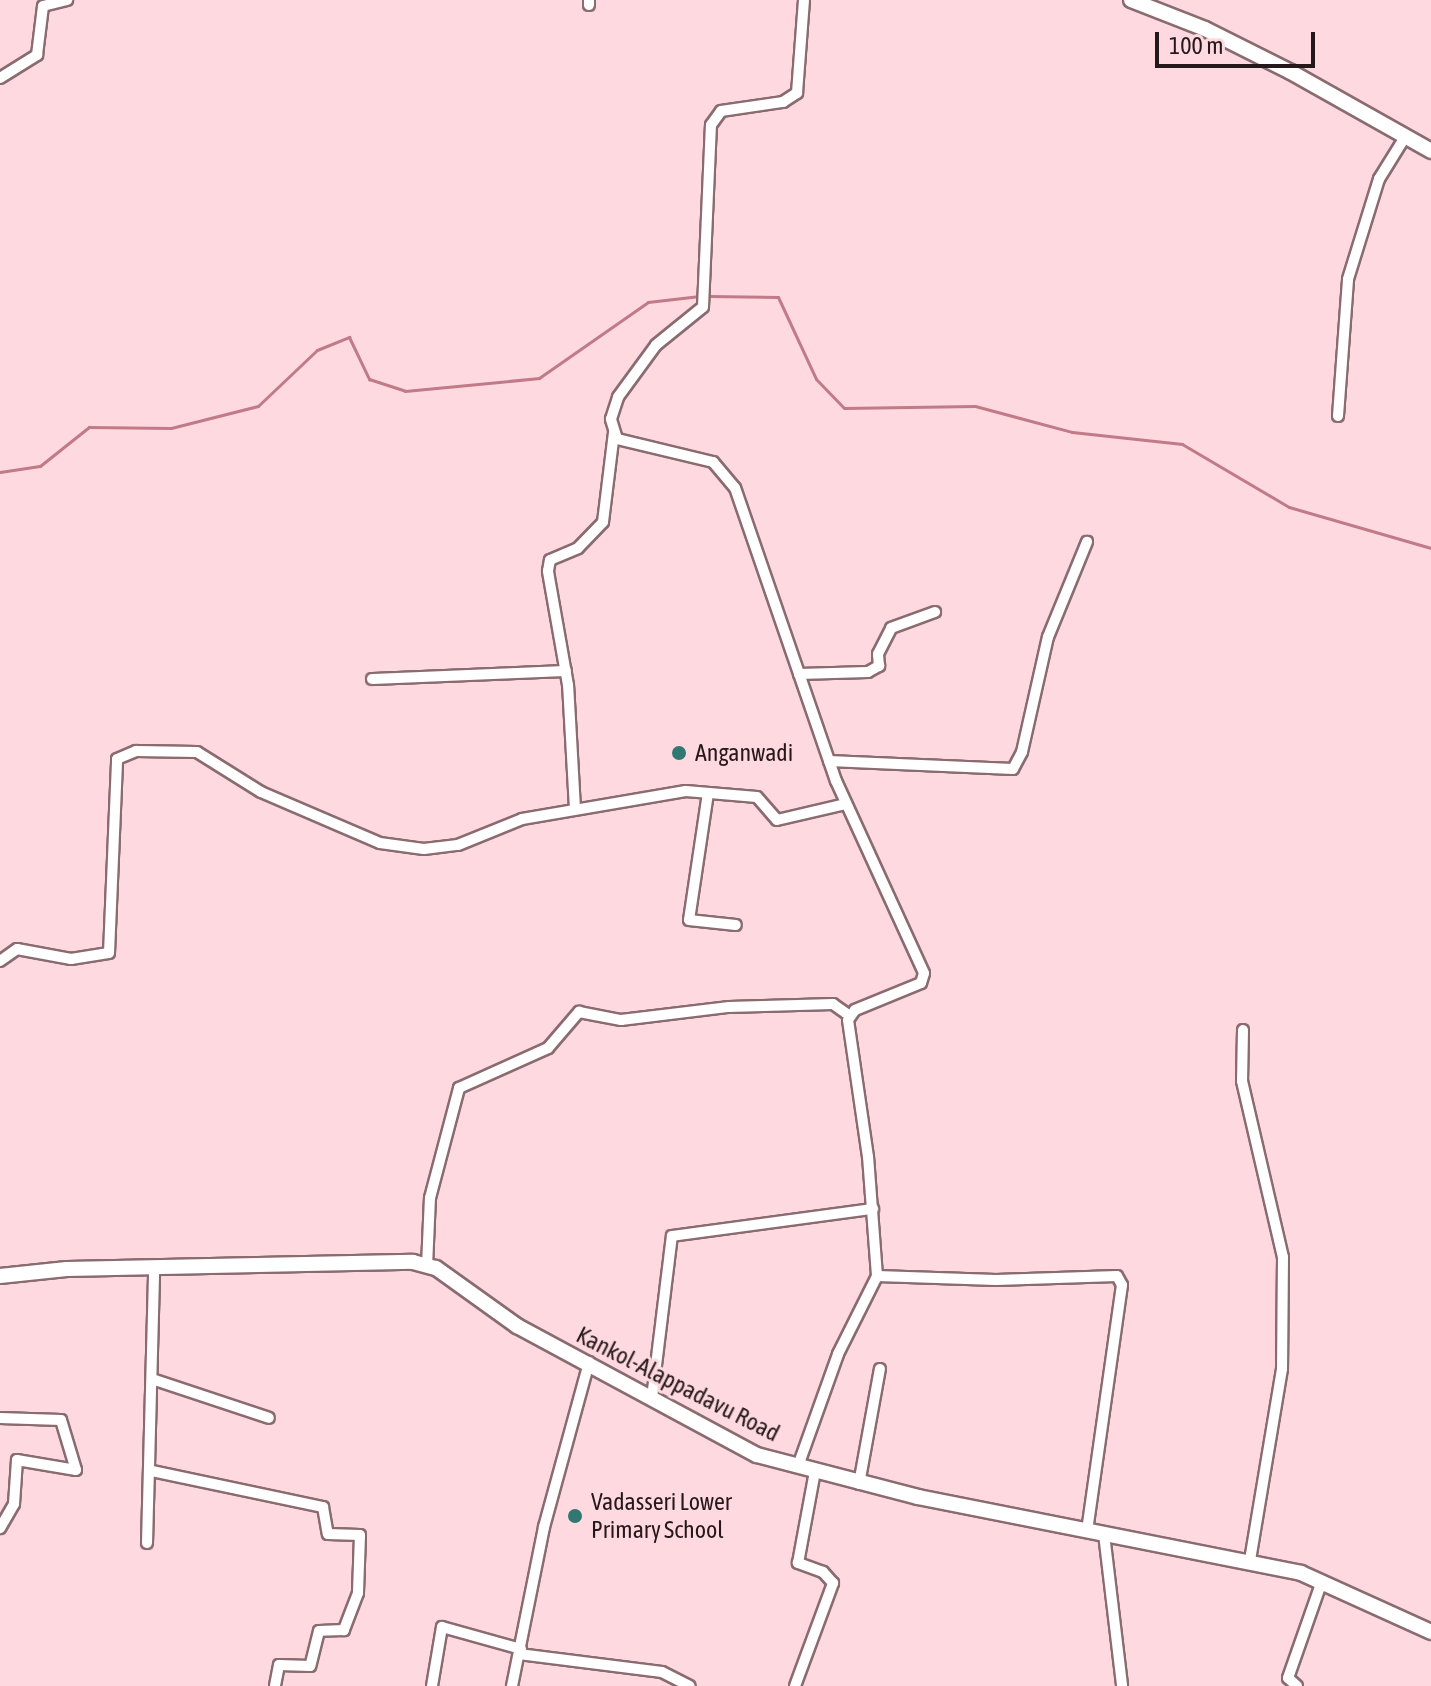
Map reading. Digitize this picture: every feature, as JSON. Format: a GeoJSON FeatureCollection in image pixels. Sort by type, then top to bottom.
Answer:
{"type":"FeatureCollection","features":[{"type":"Feature","properties":{"kind":"main road"},"geometry":{"type":"LineString","coordinates":[[1131,0],[1219,36],[1431,151]]}},
{"type":"Feature","properties":{"kind":"main road","name":"Kankol-Alappadavu Road"},"geometry":{"type":"LineString","coordinates":[[0,1276],[364,1261],[427,1266],[517,1326],[757,1455],[859,1484],[1250,1561],[1322,1581],[1431,1632]]}},
{"type":"Feature","properties":{"kind":"street"},"geometry":{"type":"LineString","coordinates":[[0,78],[37,55],[43,6],[67,0]]}},
{"type":"Feature","properties":{"kind":"street"},"geometry":{"type":"LineString","coordinates":[[575,809],[566,671],[550,560],[578,548],[603,522],[614,433],[611,419],[618,397],[656,345],[691,319],[705,295],[711,125],[721,111],[783,102],[797,93],[804,0]]}},
{"type":"Feature","properties":{"kind":"street"},"geometry":{"type":"LineString","coordinates":[[1338,416],[1348,279],[1379,179],[1405,137]]}},
{"type":"Feature","properties":{"kind":"street"},"geometry":{"type":"LineString","coordinates":[[614,433],[632,443],[713,462],[735,488],[829,761],[924,973],[921,983],[850,1016]]}},
{"type":"Feature","properties":{"kind":"street"},"geometry":{"type":"LineString","coordinates":[[829,761],[1013,769],[1022,752],[1048,637],[1087,542]]}},
{"type":"Feature","properties":{"kind":"street"},"geometry":{"type":"LineString","coordinates":[[799,674],[868,672],[879,666],[878,654],[891,628],[935,612]]}},
{"type":"Feature","properties":{"kind":"street"},"geometry":{"type":"LineString","coordinates":[[372,679],[566,671]]}},
{"type":"Feature","properties":{"kind":"street"},"geometry":{"type":"LineString","coordinates":[[0,961],[17,949],[71,959],[109,953],[117,759],[136,751],[197,752],[261,792],[380,843],[424,849],[458,845],[507,823],[686,791],[757,797],[777,820],[846,804]]}},
{"type":"Feature","properties":{"kind":"street"},"geometry":{"type":"LineString","coordinates":[[708,793],[689,920],[736,925]]}},
{"type":"Feature","properties":{"kind":"street"},"geometry":{"type":"LineString","coordinates":[[427,1266],[430,1198],[459,1088],[548,1048],[579,1012],[621,1020],[729,1007],[833,1004],[850,1016],[873,1209],[877,1276],[838,1354],[798,1466]]}},
{"type":"Feature","properties":{"kind":"street"},"geometry":{"type":"LineString","coordinates":[[1243,1030],[1242,1081],[1283,1257],[1282,1369],[1250,1561]]}},
{"type":"Feature","properties":{"kind":"street"},"geometry":{"type":"LineString","coordinates":[[652,1398],[672,1236],[873,1209]]}},
{"type":"Feature","properties":{"kind":"street"},"geometry":{"type":"LineString","coordinates":[[147,1543],[152,1471],[154,1268]]}},
{"type":"Feature","properties":{"kind":"street"},"geometry":{"type":"LineString","coordinates":[[877,1276],[996,1280],[1117,1276],[1122,1285],[1087,1531]]}},
{"type":"Feature","properties":{"kind":"street"},"geometry":{"type":"LineString","coordinates":[[512,1686],[544,1527],[589,1362]]}},
{"type":"Feature","properties":{"kind":"street"},"geometry":{"type":"LineString","coordinates":[[859,1484],[880,1369]]}},
{"type":"Feature","properties":{"kind":"street"},"geometry":{"type":"LineString","coordinates":[[152,1379],[269,1418]]}},
{"type":"Feature","properties":{"kind":"street"},"geometry":{"type":"LineString","coordinates":[[0,1418],[61,1420],[76,1470],[17,1460],[14,1504],[0,1528]]}},
{"type":"Feature","properties":{"kind":"street"},"geometry":{"type":"LineString","coordinates":[[152,1471],[323,1507],[328,1534],[360,1535],[358,1593],[344,1630],[319,1631],[310,1666],[279,1665],[275,1686]]}},
{"type":"Feature","properties":{"kind":"street"},"geometry":{"type":"LineString","coordinates":[[795,1686],[833,1583],[823,1572],[798,1563],[815,1471]]}},
{"type":"Feature","properties":{"kind":"street"},"geometry":{"type":"LineString","coordinates":[[1104,1534],[1122,1686]]}},
{"type":"Feature","properties":{"kind":"street"},"geometry":{"type":"LineString","coordinates":[[1297,1686],[1288,1678],[1322,1581]]}},
{"type":"Feature","properties":{"kind":"street"},"geometry":{"type":"LineString","coordinates":[[432,1686],[442,1627],[520,1651],[662,1672],[690,1686]]}},
{"type":"Feature","properties":{"kind":"waterway"},"geometry":{"type":"LineString","coordinates":[[0,472],[40,466],[89,427],[171,428],[258,406],[317,350],[349,337],[369,379],[405,391],[539,378],[648,302],[700,296]]}},
{"type":"Feature","properties":{"kind":"waterway"},"geometry":{"type":"LineString","coordinates":[[708,296],[778,297],[816,379],[844,408],[975,406],[1072,432],[1182,444],[1289,507],[1431,548]]}},
{"type":"Feature","properties":{"kind":"place","name":"Anganwadi"},"geometry":{"type":"Point","coordinates":[679,753]}},
{"type":"Feature","properties":{"kind":"place","name":"Vadasseri Lower Primary School"},"geometry":{"type":"Point","coordinates":[575,1516]}}]}
